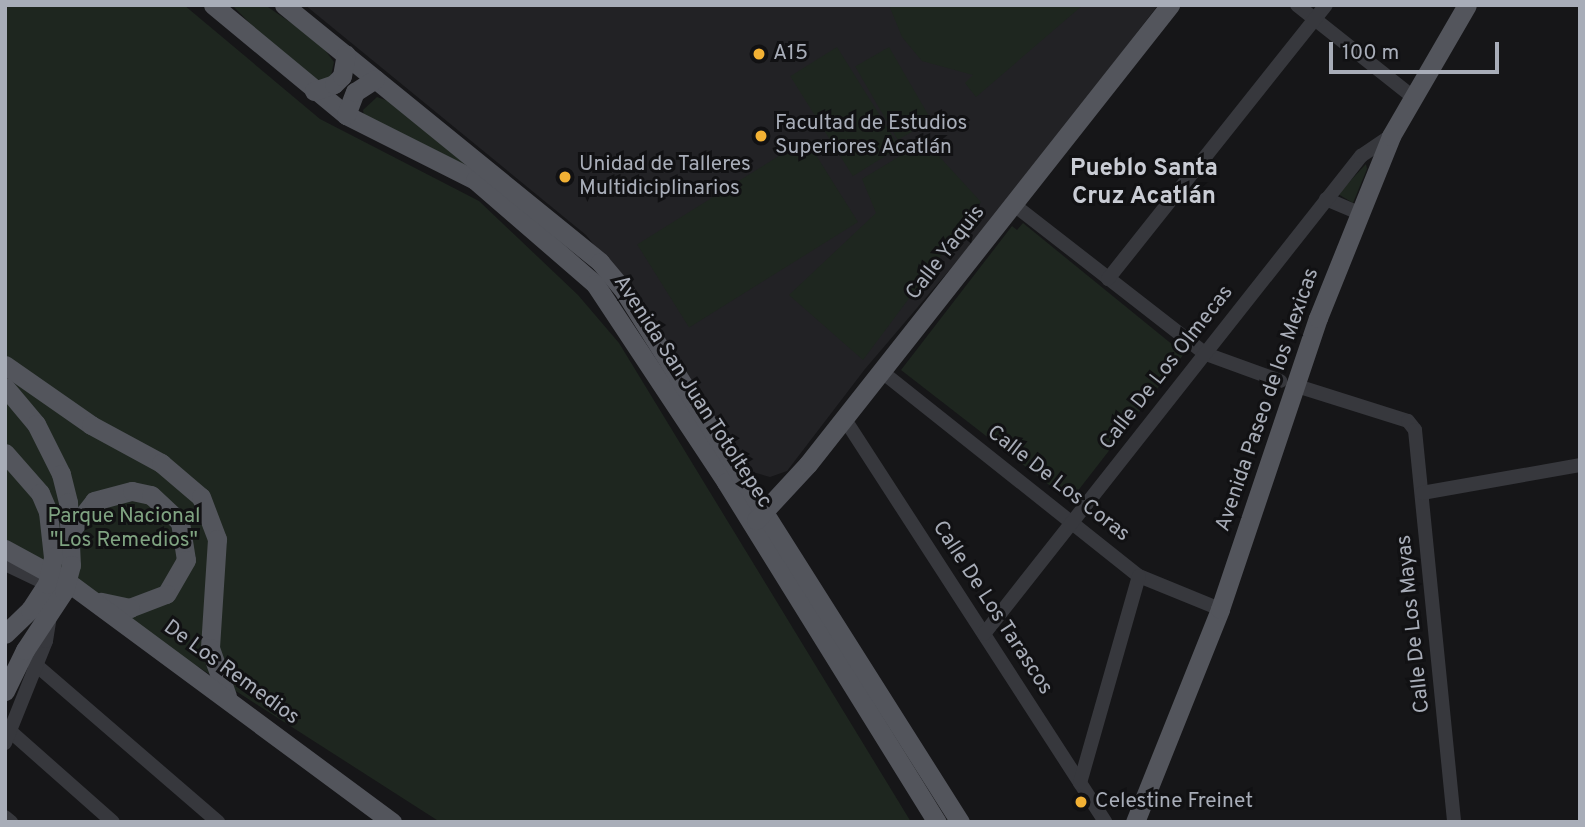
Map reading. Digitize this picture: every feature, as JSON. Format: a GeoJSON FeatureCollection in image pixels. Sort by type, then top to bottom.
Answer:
{"type":"FeatureCollection","features":[{"type":"Feature","properties":{"kind":"main road","name":"Avenida San Juan Totoltepec"},"geometry":{"type":"LineString","coordinates":[[213,5],[346,115],[475,180],[575,263],[628,332],[757,518],[960,822]]}},
{"type":"Feature","properties":{"kind":"main road","name":"Avenida San Juan Totoltepec"},"geometry":{"type":"LineString","coordinates":[[284,5],[600,262],[622,288],[739,474],[757,518],[937,822]]}},
{"type":"Feature","properties":{"kind":"main road","name":"Calle Yaquis"},"geometry":{"type":"LineString","coordinates":[[757,518],[808,464],[1170,5]]}},
{"type":"Feature","properties":{"kind":"main road","name":"Avenida Paseo de los Mexicas"},"geometry":{"type":"LineString","coordinates":[[1135,822],[1220,609],[1289,384],[1391,136],[1467,5]]}},
{"type":"Feature","properties":{"kind":"main road"},"geometry":{"type":"LineString","coordinates":[[314,91],[334,84],[342,76],[346,54]]}},
{"type":"Feature","properties":{"kind":"main road"},"geometry":{"type":"LineString","coordinates":[[346,115],[355,92],[375,79]]}},
{"type":"Feature","properties":{"kind":"main road"},"geometry":{"type":"LineString","coordinates":[[5,365],[91,425],[161,463],[201,497],[217,539],[210,648],[227,697]]}},
{"type":"Feature","properties":{"kind":"main road"},"geometry":{"type":"LineString","coordinates":[[5,387],[51,449],[68,502],[71,532]]}},
{"type":"Feature","properties":{"kind":"main road"},"geometry":{"type":"LineString","coordinates":[[5,453],[40,493],[48,512],[55,587],[50,615],[25,650],[5,691]]}},
{"type":"Feature","properties":{"kind":"main road"},"geometry":{"type":"LineString","coordinates":[[739,474],[757,484],[771,484],[808,464]]}},
{"type":"Feature","properties":{"kind":"main road"},"geometry":{"type":"LineString","coordinates":[[54,562],[71,532],[94,501],[132,491],[168,506],[186,541],[179,579],[149,604],[130,608],[88,597]]}},
{"type":"Feature","properties":{"kind":"main road","name":"De Los Remedios"},"geometry":{"type":"LineString","coordinates":[[5,549],[54,562],[88,597],[227,697],[392,822]]}},
{"type":"Feature","properties":{"kind":"main road"},"geometry":{"type":"LineString","coordinates":[[5,634],[55,587]]}},
{"type":"Feature","properties":{"kind":"street"},"geometry":{"type":"LineString","coordinates":[[1297,5],[1413,97]]}},
{"type":"Feature","properties":{"kind":"street"},"geometry":{"type":"LineString","coordinates":[[1108,279],[1326,5]]}},
{"type":"Feature","properties":{"kind":"street","name":"Calle De Los Olmecas"},"geometry":{"type":"LineString","coordinates":[[984,634],[1361,156],[1391,136]]}},
{"type":"Feature","properties":{"kind":"street"},"geometry":{"type":"LineString","coordinates":[[1326,199],[1361,214]]}},
{"type":"Feature","properties":{"kind":"street"},"geometry":{"type":"LineString","coordinates":[[1013,204],[1206,354],[1289,384]]}},
{"type":"Feature","properties":{"kind":"street","name":"Calle De Los Coras"},"geometry":{"type":"LineString","coordinates":[[881,371],[1139,576],[1220,609]]}},
{"type":"Feature","properties":{"kind":"street","name":"Calle De Los Mayas"},"geometry":{"type":"LineString","coordinates":[[1289,384],[1413,424],[1454,822]]}},
{"type":"Feature","properties":{"kind":"street","name":"Calle De Los Tarascos"},"geometry":{"type":"LineString","coordinates":[[844,418],[1105,822]]}},
{"type":"Feature","properties":{"kind":"street"},"geometry":{"type":"LineString","coordinates":[[1422,494],[1580,465]]}},
{"type":"Feature","properties":{"kind":"street"},"geometry":{"type":"LineString","coordinates":[[5,564],[55,587]]}},
{"type":"Feature","properties":{"kind":"street"},"geometry":{"type":"LineString","coordinates":[[1080,783],[1139,576]]}},
{"type":"Feature","properties":{"kind":"street"},"geometry":{"type":"LineString","coordinates":[[50,615],[8,737],[113,822]]}},
{"type":"Feature","properties":{"kind":"street"},"geometry":{"type":"LineString","coordinates":[[35,664],[218,822]]}},
{"type":"Feature","properties":{"kind":"street"},"geometry":{"type":"LineString","coordinates":[[5,817],[11,822]]}},
{"type":"Feature","properties":{"kind":"shaded area","name":"Facultad de Estudios Superiores Acatlán"},"geometry":{"type":"Polygon","coordinates":[[[305,5],[1158,5],[1010,199],[865,369],[787,471],[770,477],[746,470],[628,286],[586,235],[305,5]]]}},
{"type":"Feature","properties":{"kind":"green space","name":"Parque Nacional \"Los Remedios\""},"geometry":{"type":"Polygon","coordinates":[[[5,5],[184,5],[320,119],[479,201],[578,295],[619,343],[911,822],[440,822],[5,543],[5,5]]]}},
{"type":"Feature","properties":{"kind":"green space"},"geometry":{"type":"Polygon","coordinates":[[[232,5],[265,5],[319,42],[334,62],[330,80],[318,82],[289,63],[232,5]]]}},
{"type":"Feature","properties":{"kind":"green space"},"geometry":{"type":"Polygon","coordinates":[[[889,5],[1083,5],[976,97],[965,83],[973,75],[922,61],[902,37],[889,5]]]}},
{"type":"Feature","properties":{"kind":"green space"},"geometry":{"type":"Polygon","coordinates":[[[837,47],[900,147],[853,176],[790,76],[837,47]]]}},
{"type":"Feature","properties":{"kind":"green space"},"geometry":{"type":"Polygon","coordinates":[[[889,47],[932,121],[898,140],[855,66],[889,47]]]}},
{"type":"Feature","properties":{"kind":"green space"},"geometry":{"type":"Polygon","coordinates":[[[377,97],[388,101],[542,217],[365,122],[363,110],[377,97]]]}},
{"type":"Feature","properties":{"kind":"green space"},"geometry":{"type":"Polygon","coordinates":[[[806,139],[858,222],[689,328],[637,244],[806,139]]]}},
{"type":"Feature","properties":{"kind":"green space"},"geometry":{"type":"Polygon","coordinates":[[[925,141],[981,202],[863,360],[789,295],[876,213],[862,179],[925,141]]]}},
{"type":"Feature","properties":{"kind":"green space"},"geometry":{"type":"Polygon","coordinates":[[[1366,164],[1367,169],[1353,203],[1338,194],[1366,164]]]}},
{"type":"Feature","properties":{"kind":"green space"},"geometry":{"type":"Polygon","coordinates":[[[1023,223],[1184,354],[1070,501],[901,370],[1012,226],[1017,230],[1023,223]]]}},
{"type":"Feature","properties":{"kind":"place","name":"A15"},"geometry":{"type":"Point","coordinates":[759,54]}},
{"type":"Feature","properties":{"kind":"place","name":"Facultad de Estudios Superiores Acatlán"},"geometry":{"type":"Point","coordinates":[761,136]}},
{"type":"Feature","properties":{"kind":"place","name":"Unidad de Talleres Multidiciplinarios"},"geometry":{"type":"Point","coordinates":[565,177]}},
{"type":"Feature","properties":{"kind":"place","name":"Celestine Freinet"},"geometry":{"type":"Point","coordinates":[1081,802]}},
{"type":"Feature","properties":{"kind":"district","name":"Pueblo Santa Cruz Acatlán"},"geometry":{"type":"Point","coordinates":[1144,184]}}]}
